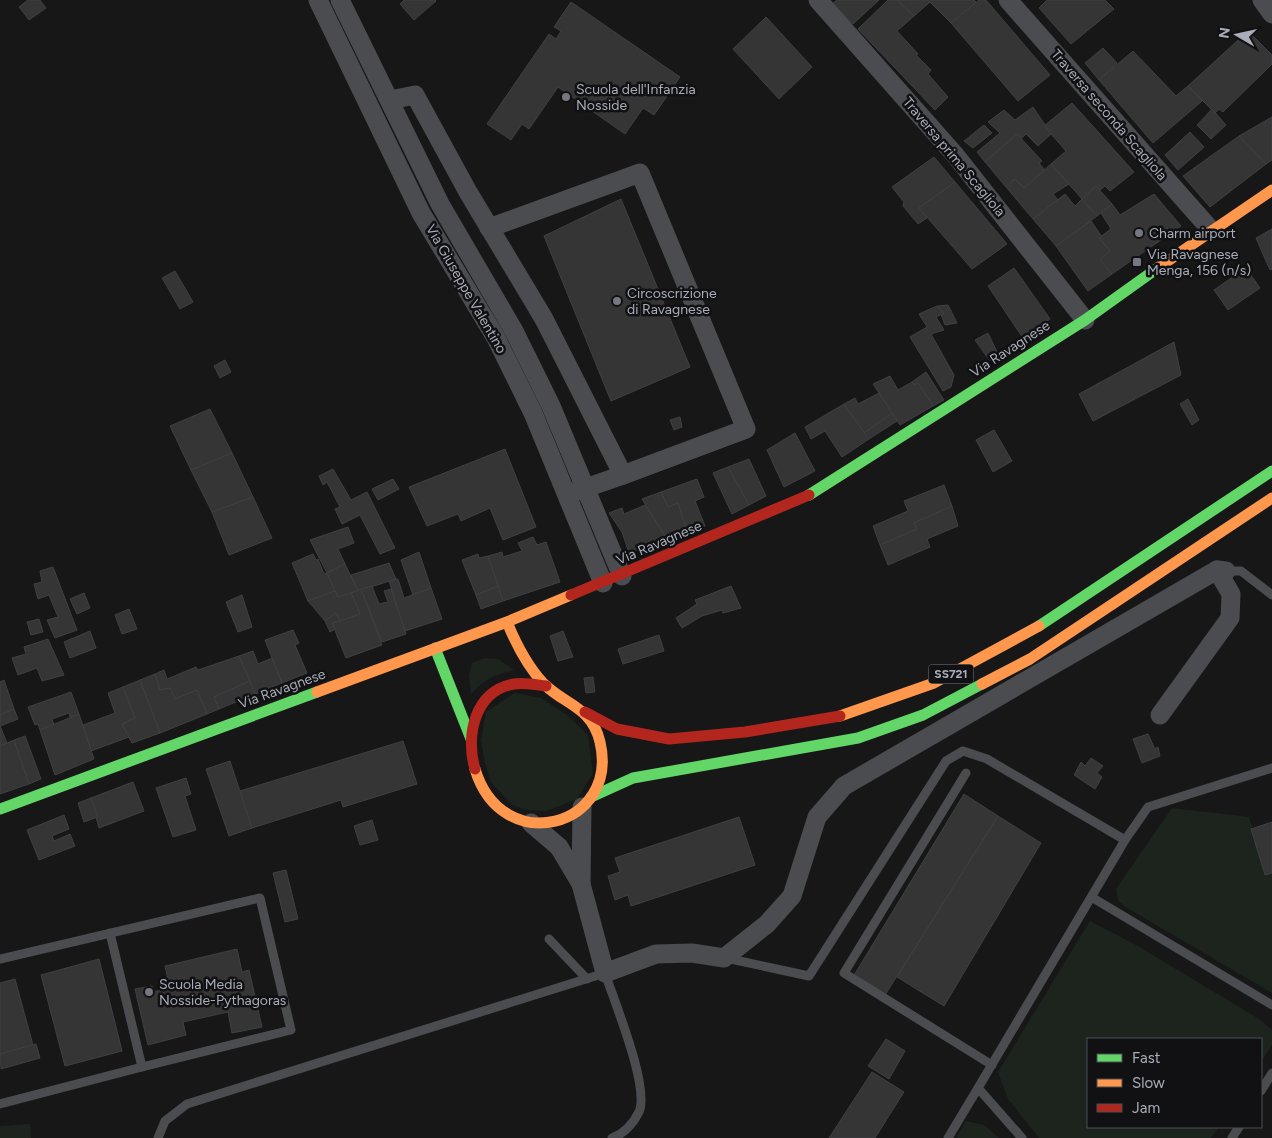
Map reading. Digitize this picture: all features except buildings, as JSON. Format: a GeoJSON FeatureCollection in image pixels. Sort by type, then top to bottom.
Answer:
{"type":"FeatureCollection","features":[{"type":"Feature","properties":{"kind":"main road","name":"Via Ravagnese"},"geometry":{"type":"LineString","coordinates":[[0,809],[507,622],[622,576],[816,492],[1084,320],[1211,230],[1272,190]]}},
{"type":"Feature","properties":{"kind":"main road","name":"SS721"},"geometry":{"type":"LineString","coordinates":[[585,712],[617,729],[668,739],[745,732],[831,719],[934,683],[1027,634],[1272,471]]}},
{"type":"Feature","properties":{"kind":"main road","name":"SS721"},"geometry":{"type":"LineString","coordinates":[[587,802],[633,778],[858,738],[923,715],[1030,658],[1272,498]]}},
{"type":"Feature","properties":{"kind":"main road"},"geometry":{"type":"LineString","coordinates":[[507,622],[519,653],[546,686],[585,712],[594,724],[602,745],[603,766],[599,782],[587,802],[571,815],[552,822],[532,823],[512,818],[501,811],[482,791],[475,772],[471,738],[472,720],[476,711],[493,691],[510,683],[528,682],[546,686]]}},
{"type":"Feature","properties":{"kind":"main road"},"geometry":{"type":"LineString","coordinates":[[435,648],[471,738]]}},
{"type":"Feature","properties":{"kind":"street","name":"Via Giuseppe Valentino"},"geometry":{"type":"LineString","coordinates":[[318,0],[421,213],[496,338],[533,413],[603,583]]}},
{"type":"Feature","properties":{"kind":"street","name":"Via Giuseppe Valentino"},"geometry":{"type":"LineString","coordinates":[[340,0],[440,204],[514,331],[551,406],[622,576]]}},
{"type":"Feature","properties":{"kind":"street","name":"Traversa prima Scagliola"},"geometry":{"type":"LineString","coordinates":[[818,0],[956,156],[1084,320]]}},
{"type":"Feature","properties":{"kind":"street","name":"Traversa seconda Scagliola"},"geometry":{"type":"LineString","coordinates":[[1008,0],[1211,230]]}},
{"type":"Feature","properties":{"kind":"street"},"geometry":{"type":"LineString","coordinates":[[1262,0],[1272,14]]}},
{"type":"Feature","properties":{"kind":"street"},"geometry":{"type":"LineString","coordinates":[[390,100],[415,95],[489,228],[544,319],[623,475]]}},
{"type":"Feature","properties":{"kind":"street"},"geometry":{"type":"LineString","coordinates":[[489,228],[640,173],[746,429],[567,495]]}},
{"type":"Feature","properties":{"kind":"street"},"geometry":{"type":"LineString","coordinates":[[532,823],[559,847],[581,884],[605,973],[656,954],[692,953],[724,958],[767,924],[792,896],[817,817],[844,786],[1221,570],[1231,594],[1230,618],[1160,715]]}},
{"type":"Feature","properties":{"kind":"street"},"geometry":{"type":"LineString","coordinates":[[581,884],[587,802]]}},
{"type":"Feature","properties":{"kind":"lane"},"geometry":{"type":"LineString","coordinates":[[1221,570],[1241,571],[1272,595]]}},
{"type":"Feature","properties":{"kind":"lane"},"geometry":{"type":"LineString","coordinates":[[724,958],[809,976],[946,760],[963,751],[987,759],[1125,840]]}},
{"type":"Feature","properties":{"kind":"lane"},"geometry":{"type":"LineString","coordinates":[[948,1138],[1093,898],[1125,840],[1148,807],[1272,768]]}},
{"type":"Feature","properties":{"kind":"lane"},"geometry":{"type":"LineString","coordinates":[[966,773],[844,973],[992,1065]]}},
{"type":"Feature","properties":{"kind":"lane"},"geometry":{"type":"LineString","coordinates":[[0,958],[260,898],[292,1030],[142,1066],[0,1104]]}},
{"type":"Feature","properties":{"kind":"lane"},"geometry":{"type":"LineString","coordinates":[[1093,898],[1272,1005]]}},
{"type":"Feature","properties":{"kind":"lane"},"geometry":{"type":"LineString","coordinates":[[110,934],[142,1066]]}},
{"type":"Feature","properties":{"kind":"lane"},"geometry":{"type":"LineString","coordinates":[[550,939],[587,979]]}},
{"type":"Feature","properties":{"kind":"lane"},"geometry":{"type":"LineString","coordinates":[[158,1138],[165,1121],[187,1104],[605,973],[641,1083],[639,1112],[623,1134],[612,1138]]}},
{"type":"Feature","properties":{"kind":"lane"},"geometry":{"type":"LineString","coordinates":[[1262,1089],[1272,1073]]}},
{"type":"Feature","properties":{"kind":"lane"},"geometry":{"type":"LineString","coordinates":[[978,1088],[1022,1138]]}},
{"type":"Feature","properties":{"kind":"shaded area"},"geometry":{"type":"Polygon","coordinates":[[[484,658],[498,659],[514,670],[491,678],[481,684],[471,694],[469,675],[472,663],[484,658]]]}},
{"type":"Feature","properties":{"kind":"shaded area"},"geometry":{"type":"Polygon","coordinates":[[[515,693],[541,698],[567,715],[588,735],[593,773],[577,799],[546,811],[527,810],[512,805],[491,782],[481,741],[486,712],[515,693]]]}},
{"type":"Feature","properties":{"kind":"shaded area"},"geometry":{"type":"Polygon","coordinates":[[[1172,808],[1249,817],[1265,875],[1272,873],[1272,993],[1124,906],[1118,900],[1116,889],[1172,808]]]}},
{"type":"Feature","properties":{"kind":"shaded area"},"geometry":{"type":"Polygon","coordinates":[[[1090,921],[1136,945],[1259,1019],[1272,1030],[1272,1045],[1262,1060],[1262,1038],[1087,1038],[1087,1128],[1218,1128],[1211,1138],[1039,1138],[1008,1099],[998,1072],[1090,921]]]}},
{"type":"Feature","properties":{"kind":"shaded area"},"geometry":{"type":"Polygon","coordinates":[[[966,1121],[984,1125],[999,1138],[956,1138],[966,1121]]]}},
{"type":"Feature","properties":{"kind":"shaded area"},"geometry":{"type":"Polygon","coordinates":[[[30,1124],[31,1138],[0,1138],[0,1126],[30,1124]]]}},
{"type":"Feature","properties":{"kind":"traffic: fast"},"geometry":{"type":"LineString","coordinates":[[809,495],[1085,320],[1159,267]]}},
{"type":"Feature","properties":{"kind":"traffic: fast"},"geometry":{"type":"LineString","coordinates":[[1039,626],[1272,471]]}},
{"type":"Feature","properties":{"kind":"traffic: fast"},"geometry":{"type":"LineString","coordinates":[[435,648],[471,739]]}},
{"type":"Feature","properties":{"kind":"traffic: fast"},"geometry":{"type":"LineString","coordinates":[[591,797],[633,778],[858,738],[923,715],[982,684]]}},
{"type":"Feature","properties":{"kind":"traffic: fast"},"geometry":{"type":"LineString","coordinates":[[0,809],[317,692]]}},
{"type":"Feature","properties":{"kind":"traffic: slow"},"geometry":{"type":"LineString","coordinates":[[1159,267],[1272,190]]}},
{"type":"Feature","properties":{"kind":"traffic: slow"},"geometry":{"type":"LineString","coordinates":[[982,684],[1030,659],[1272,498]]}},
{"type":"Feature","properties":{"kind":"traffic: slow"},"geometry":{"type":"LineString","coordinates":[[317,692],[507,622],[571,595]]}},
{"type":"Feature","properties":{"kind":"traffic: slow"},"geometry":{"type":"LineString","coordinates":[[475,769],[489,797],[509,815],[532,822],[555,821],[576,812],[593,795],[601,771],[600,742],[591,721],[577,708],[552,691],[532,670],[507,622]]}},
{"type":"Feature","properties":{"kind":"traffic: slow"},"geometry":{"type":"LineString","coordinates":[[840,716],[934,683],[1039,626]]}},
{"type":"Feature","properties":{"kind":"traffic: jam"},"geometry":{"type":"LineString","coordinates":[[571,595],[809,495]]}},
{"type":"Feature","properties":{"kind":"traffic: jam"},"geometry":{"type":"LineString","coordinates":[[475,769],[471,743],[473,729],[476,716],[490,695],[501,688],[514,684],[526,683],[546,686]]}},
{"type":"Feature","properties":{"kind":"traffic: jam"},"geometry":{"type":"LineString","coordinates":[[585,712],[617,729],[669,739],[745,732],[840,716]]}},
{"type":"Feature","properties":{"kind":"place","name":"Scuola dell'Infanzia Nosside"},"geometry":{"type":"Point","coordinates":[566,97]}},
{"type":"Feature","properties":{"kind":"place","name":"Charm airport"},"geometry":{"type":"Point","coordinates":[1139,233]}},
{"type":"Feature","properties":{"kind":"place","name":"Via Ravagnese Menga, 156 (n/s)"},"geometry":{"type":"Point","coordinates":[1137,262]}},
{"type":"Feature","properties":{"kind":"place","name":"Circoscrizione di Ravagnese"},"geometry":{"type":"Point","coordinates":[617,301]}},
{"type":"Feature","properties":{"kind":"place","name":"Scuola Media Nosside-Pythagoras"},"geometry":{"type":"Point","coordinates":[149,992]}}]}
